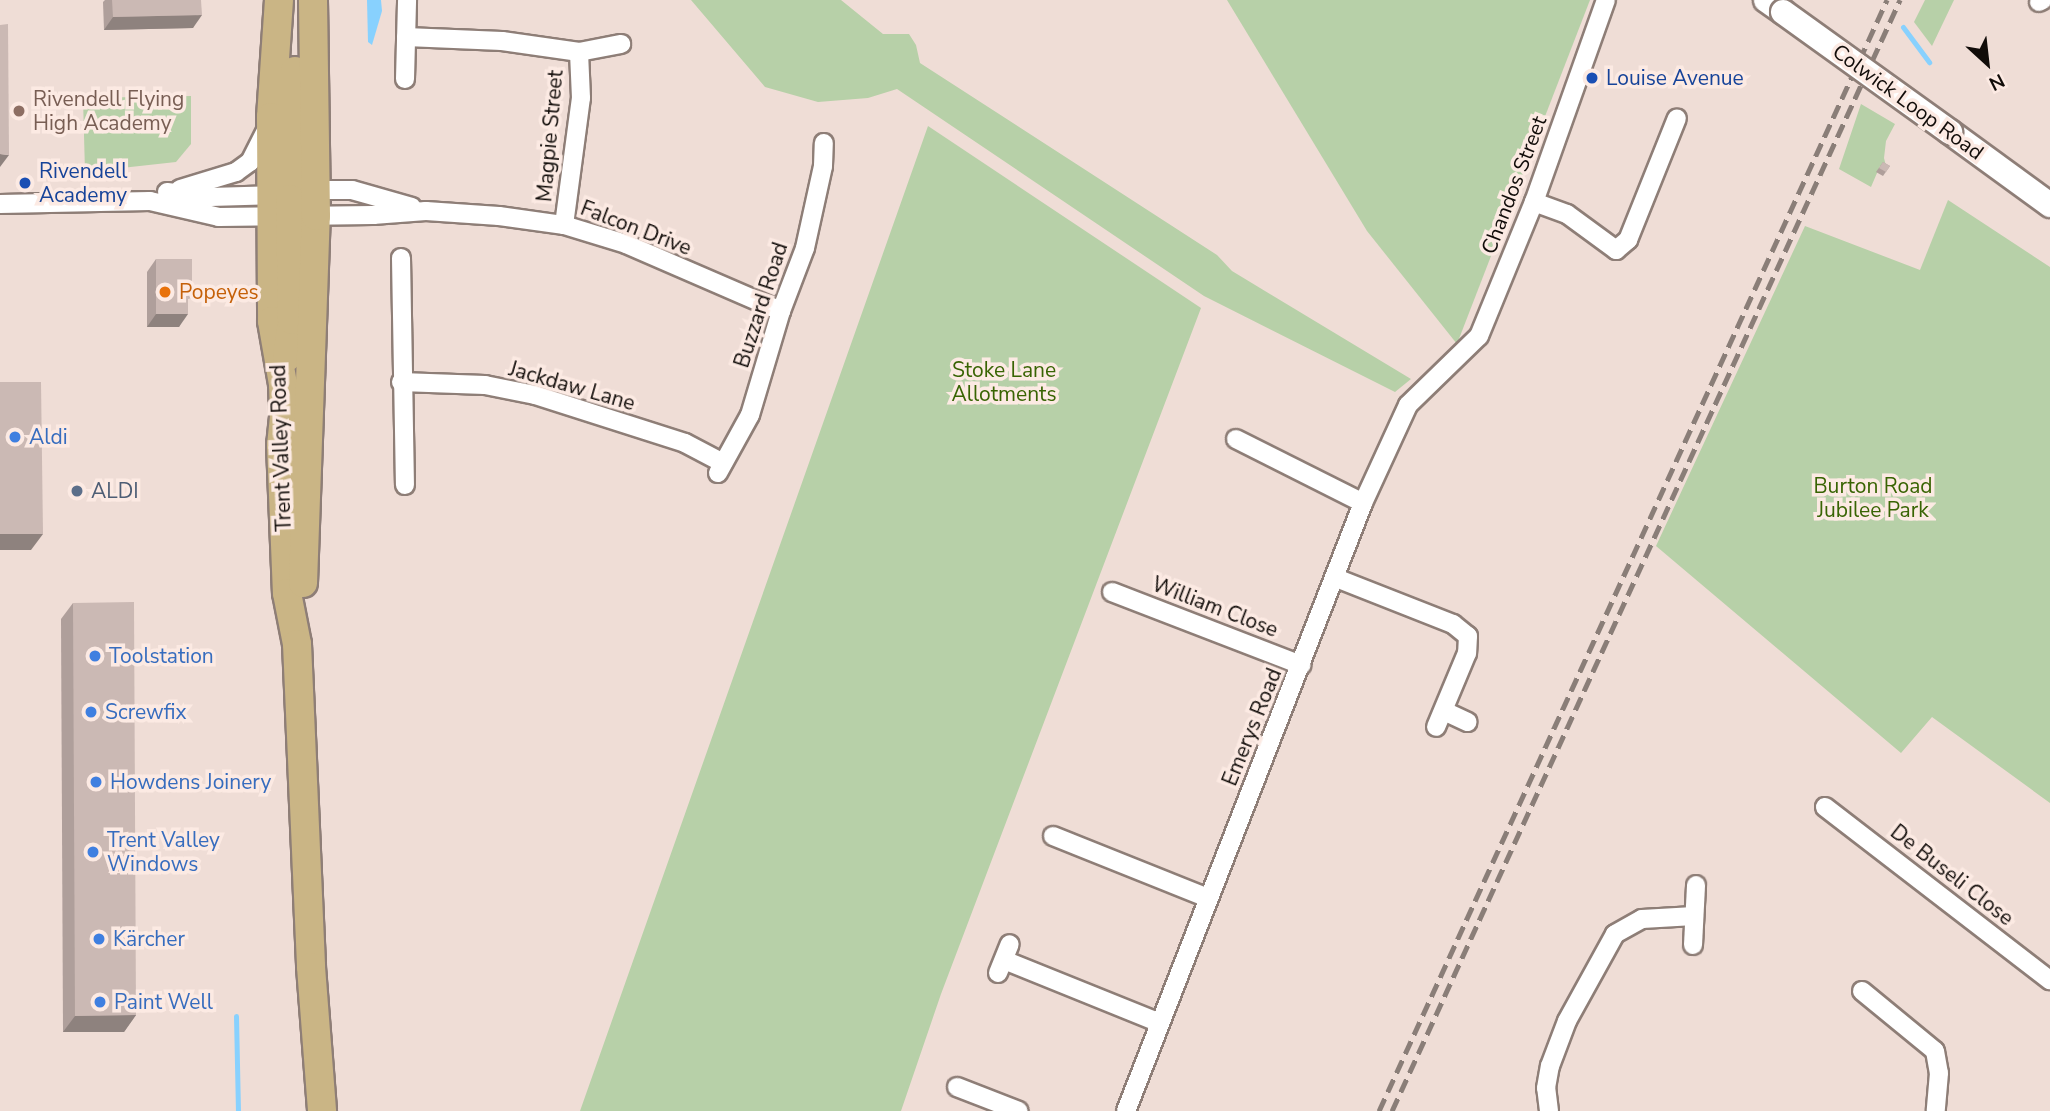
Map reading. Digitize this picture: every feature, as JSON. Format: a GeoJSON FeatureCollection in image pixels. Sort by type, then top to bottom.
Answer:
{"type":"FeatureCollection","features":[{"type":"Feature","properties":{"kind":"main road","name":"Trent Valley Road"},"geometry":{"type":"LineString","coordinates":[[279,0],[271,117],[293,205],[303,592],[297,645]]}},
{"type":"Feature","properties":{"kind":"main road"},"geometry":{"type":"LineString","coordinates":[[293,205],[296,0]]}},
{"type":"Feature","properties":{"kind":"main road","name":"Trent Valley Road"},"geometry":{"type":"LineString","coordinates":[[313,0],[293,205],[272,321],[283,384],[281,445],[287,593],[297,645],[312,967],[322,1111]]}},
{"type":"Feature","properties":{"kind":"main road","name":"Colwick Loop Road"},"geometry":{"type":"LineString","coordinates":[[1775,6],[2050,205]]}},
{"type":"Feature","properties":{"kind":"street"},"geometry":{"type":"LineString","coordinates":[[405,79],[407,0]]}},
{"type":"Feature","properties":{"kind":"street","name":"Chandos Street"},"geometry":{"type":"LineString","coordinates":[[1443,374],[1479,336],[1534,202],[1606,0]]}},
{"type":"Feature","properties":{"kind":"street","name":"Magpie Street"},"geometry":{"type":"LineString","coordinates":[[406,37],[502,41],[579,52],[621,44]]}},
{"type":"Feature","properties":{"kind":"street","name":"Magpie Street"},"geometry":{"type":"LineString","coordinates":[[564,225],[581,98],[579,52]]}},
{"type":"Feature","properties":{"kind":"street"},"geometry":{"type":"LineString","coordinates":[[150,201],[167,192],[224,178],[250,162],[258,150],[271,117]]}},
{"type":"Feature","properties":{"kind":"street"},"geometry":{"type":"LineString","coordinates":[[1534,202],[1567,214],[1616,250],[1628,240],[1677,118]]}},
{"type":"Feature","properties":{"kind":"street","name":"Buzzard Road"},"geometry":{"type":"LineString","coordinates":[[721,468],[750,415],[780,312],[805,248],[823,166],[824,143]]}},
{"type":"Feature","properties":{"kind":"street","name":"Falcon Drive"},"geometry":{"type":"LineString","coordinates":[[293,205],[352,190],[426,211]]}},
{"type":"Feature","properties":{"kind":"street"},"geometry":{"type":"LineString","coordinates":[[167,192],[293,205]]}},
{"type":"Feature","properties":{"kind":"street"},"geometry":{"type":"LineString","coordinates":[[0,204],[150,201],[219,217],[293,205]]}},
{"type":"Feature","properties":{"kind":"street","name":"Falcon Drive"},"geometry":{"type":"LineString","coordinates":[[293,205],[499,216],[564,225],[626,244],[780,312]]}},
{"type":"Feature","properties":{"kind":"street"},"geometry":{"type":"LineString","coordinates":[[401,258],[401,382],[405,485]]}},
{"type":"Feature","properties":{"kind":"street","name":"Emerys Road"},"geometry":{"type":"LineString","coordinates":[[1126,1111],[1363,503],[1408,405],[1443,374]]}},
{"type":"Feature","properties":{"kind":"street","name":"Jackdaw Lane"},"geometry":{"type":"LineString","coordinates":[[401,382],[485,385],[535,395],[685,443],[721,468]]}},
{"type":"Feature","properties":{"kind":"street"},"geometry":{"type":"LineString","coordinates":[[1236,439],[1363,503]]}},
{"type":"Feature","properties":{"kind":"street"},"geometry":{"type":"LineString","coordinates":[[1336,578],[1453,624],[1468,636],[1467,653],[1440,719],[1468,722]]}},
{"type":"Feature","properties":{"kind":"street","name":"William Close"},"geometry":{"type":"LineString","coordinates":[[1112,592],[1301,665]]}},
{"type":"Feature","properties":{"kind":"street","name":"De Buseli Close"},"geometry":{"type":"LineString","coordinates":[[1825,807],[2050,980]]}},
{"type":"Feature","properties":{"kind":"street"},"geometry":{"type":"LineString","coordinates":[[1053,836],[1208,898]]}},
{"type":"Feature","properties":{"kind":"street"},"geometry":{"type":"LineString","coordinates":[[1693,945],[1696,885]]}},
{"type":"Feature","properties":{"kind":"street"},"geometry":{"type":"LineString","coordinates":[[1549,1111],[1546,1088],[1550,1066],[1567,1021],[1615,934],[1643,919],[1694,916]]}},
{"type":"Feature","properties":{"kind":"street"},"geometry":{"type":"LineString","coordinates":[[1004,959],[1160,1023]]}},
{"type":"Feature","properties":{"kind":"street"},"geometry":{"type":"LineString","coordinates":[[1862,991],[1934,1051],[1939,1073],[1936,1111]]}},
{"type":"Feature","properties":{"kind":"street"},"geometry":{"type":"LineString","coordinates":[[957,1087],[1019,1111]]}},
{"type":"Feature","properties":{"kind":"green space"},"geometry":{"type":"Polygon","coordinates":[[[691,0],[841,0],[883,34],[909,34],[916,45],[920,63],[1217,255],[1232,271],[1411,379],[1395,392],[1204,296],[897,89],[868,98],[818,102],[765,87],[691,0]]]}},
{"type":"Feature","properties":{"kind":"green space"},"geometry":{"type":"Polygon","coordinates":[[[1227,0],[1590,0],[1457,344],[1367,231],[1227,0]]]}},
{"type":"Feature","properties":{"kind":"green space"},"geometry":{"type":"Polygon","coordinates":[[[1925,0],[1954,0],[1932,46],[1914,22],[1925,0]]]}},
{"type":"Feature","properties":{"kind":"green space"},"geometry":{"type":"Polygon","coordinates":[[[191,96],[191,144],[176,162],[85,172],[83,98],[191,96]]]}},
{"type":"Feature","properties":{"kind":"green space"},"geometry":{"type":"Polygon","coordinates":[[[1861,104],[1895,124],[1886,141],[1884,158],[1887,170],[1880,166],[1871,187],[1839,169],[1861,104]]]}},
{"type":"Feature","properties":{"kind":"green space","name":"Stoke Lane Allotments"},"geometry":{"type":"Polygon","coordinates":[[[928,126],[1201,308],[941,994],[901,1111],[580,1111],[928,126]]]}},
{"type":"Feature","properties":{"kind":"green space","name":"Burton Road Jubilee Park"},"geometry":{"type":"Polygon","coordinates":[[[1948,200],[2050,267],[2050,803],[1932,717],[1901,753],[1656,546],[1805,226],[1920,270],[1948,200]]]}},
{"type":"Feature","properties":{"kind":"water"},"geometry":{"type":"Polygon","coordinates":[[[367,0],[381,0],[382,11],[372,45],[368,42],[367,0]]]}},
{"type":"Feature","properties":{"kind":"building"},"geometry":{"type":"Polygon","coordinates":[[[112,0],[201,0],[202,15],[113,17],[112,0]]]}},
{"type":"Feature","properties":{"kind":"building"},"geometry":{"type":"Polygon","coordinates":[[[8,24],[9,155],[0,154],[0,25],[8,24]]]}},
{"type":"Feature","properties":{"kind":"building"},"geometry":{"type":"Polygon","coordinates":[[[1883,162],[1890,166],[1886,172],[1879,168],[1883,162]]]}},
{"type":"Feature","properties":{"kind":"building"},"geometry":{"type":"Polygon","coordinates":[[[156,259],[192,259],[192,298],[188,299],[188,314],[156,314],[156,259]]]}},
{"type":"Feature","properties":{"kind":"building","name":"Aldi"},"geometry":{"type":"Polygon","coordinates":[[[0,382],[41,382],[43,534],[0,534],[0,382]]]}},
{"type":"Feature","properties":{"kind":"building"},"geometry":{"type":"Polygon","coordinates":[[[134,602],[136,1015],[75,1016],[73,603],[134,602]]]}},
{"type":"Feature","properties":{"kind":"waterway"},"geometry":{"type":"LineString","coordinates":[[1903,27],[1929,62]]}},
{"type":"Feature","properties":{"kind":"waterway"},"geometry":{"type":"LineString","coordinates":[[236,1016],[238,1111]]}},
{"type":"Feature","properties":{"kind":"railway"},"geometry":{"type":"LineString","coordinates":[[1379,1111],[1887,0]]}},
{"type":"Feature","properties":{"kind":"railway"},"geometry":{"type":"LineString","coordinates":[[1392,1111],[1900,0]]}},
{"type":"Feature","properties":{"kind":"place","name":"Louise Avenue"},"geometry":{"type":"Point","coordinates":[1592,78]}},
{"type":"Feature","properties":{"kind":"place","name":"Rivendell Flying High Academy"},"geometry":{"type":"Point","coordinates":[19,111]}},
{"type":"Feature","properties":{"kind":"place","name":"Rivendell Academy"},"geometry":{"type":"Point","coordinates":[25,183]}},
{"type":"Feature","properties":{"kind":"place","name":"Popeyes"},"geometry":{"type":"Point","coordinates":[165,292]}},
{"type":"Feature","properties":{"kind":"place","name":"Aldi"},"geometry":{"type":"Point","coordinates":[15,437]}},
{"type":"Feature","properties":{"kind":"place","name":"ALDI"},"geometry":{"type":"Point","coordinates":[77,491]}},
{"type":"Feature","properties":{"kind":"place","name":"Toolstation"},"geometry":{"type":"Point","coordinates":[95,656]}},
{"type":"Feature","properties":{"kind":"place","name":"Screwfix"},"geometry":{"type":"Point","coordinates":[91,712]}},
{"type":"Feature","properties":{"kind":"place","name":"Howdens Joinery"},"geometry":{"type":"Point","coordinates":[96,782]}},
{"type":"Feature","properties":{"kind":"place","name":"Trent Valley Windows"},"geometry":{"type":"Point","coordinates":[93,852]}},
{"type":"Feature","properties":{"kind":"place","name":"Kärcher"},"geometry":{"type":"Point","coordinates":[99,939]}},
{"type":"Feature","properties":{"kind":"place","name":"Paint Well"},"geometry":{"type":"Point","coordinates":[100,1002]}}]}
